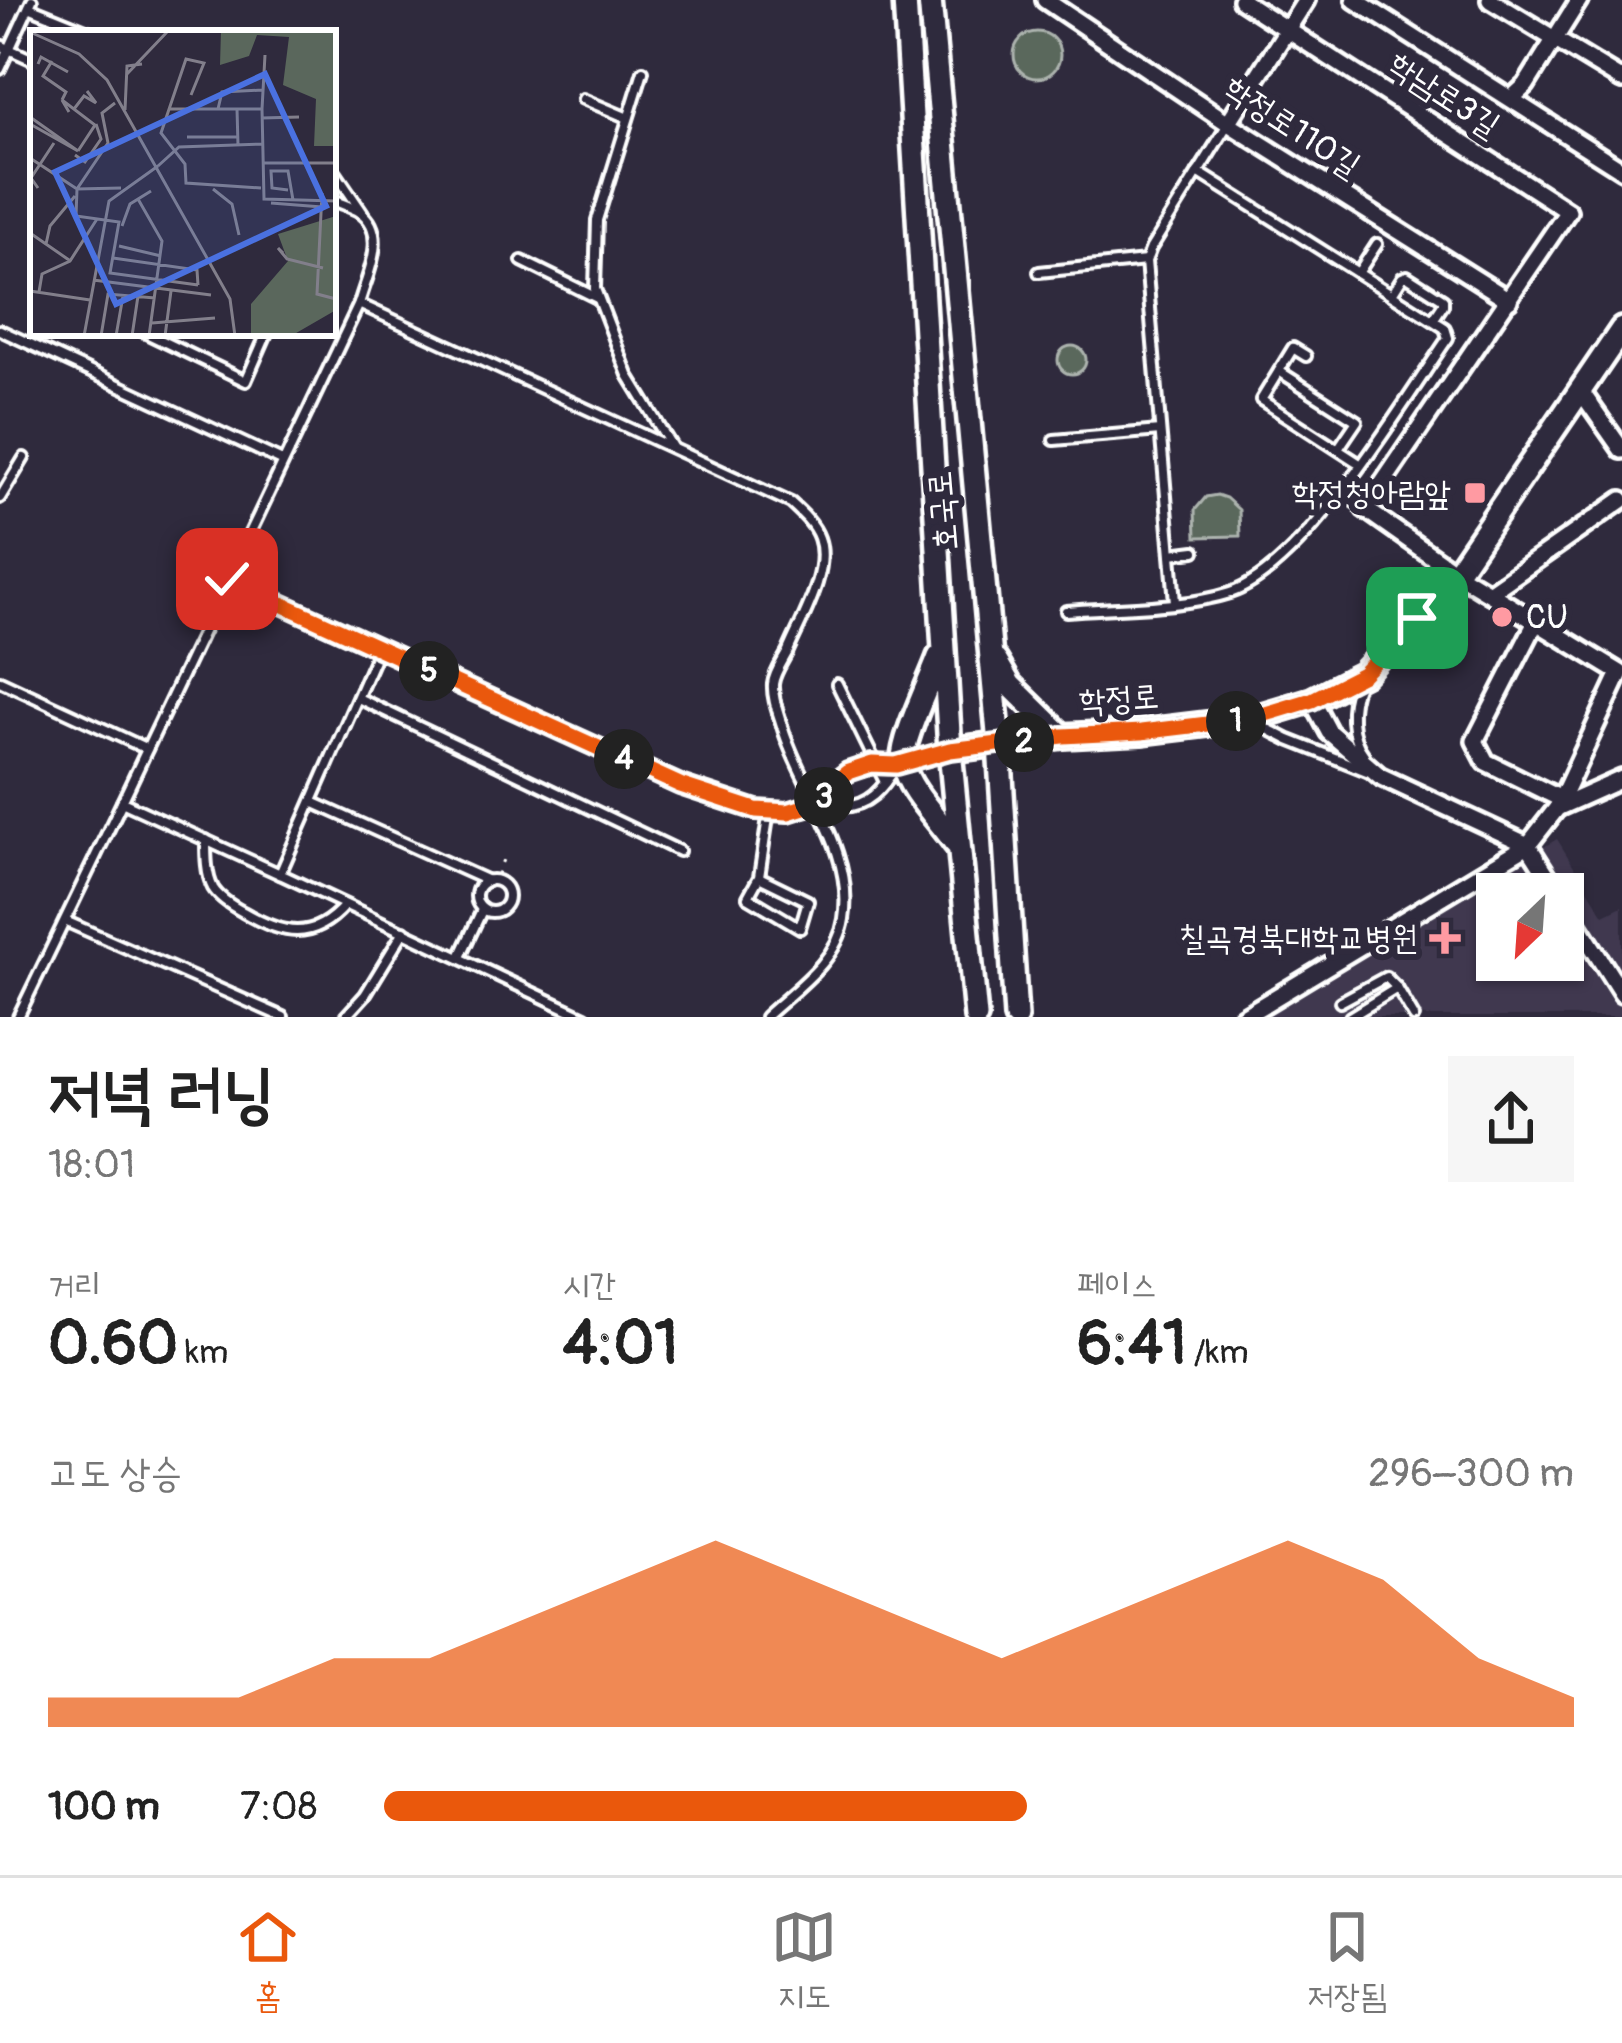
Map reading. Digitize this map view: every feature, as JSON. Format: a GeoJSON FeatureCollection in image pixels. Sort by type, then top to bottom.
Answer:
{"type":"FeatureCollection","features":[{"type":"Feature","properties":{"kind":"main road","name":"호국로"},"geometry":{"type":"LineString","coordinates":[[904,0],[950,750],[976,1017]]}},
{"type":"Feature","properties":{"kind":"main road","name":"호국로"},"geometry":{"type":"LineString","coordinates":[[930,0],[999,744],[1016,1017]]}},
{"type":"Feature","properties":{"kind":"main road","name":"학정로"},"geometry":{"type":"LineString","coordinates":[[950,750],[1249,719],[1312,700],[1363,674],[1456,573],[1622,328]]}},
{"type":"Feature","properties":{"kind":"main road"},"geometry":{"type":"LineString","coordinates":[[988,632],[997,666],[1010,685],[1063,736]]}},
{"type":"Feature","properties":{"kind":"main road"},"geometry":{"type":"LineString","coordinates":[[944,644],[900,764],[959,848]]}},
{"type":"Feature","properties":{"kind":"street","name":"학정로110길"},"geometry":{"type":"LineString","coordinates":[[1045,0],[1228,123],[1509,300]]}},
{"type":"Feature","properties":{"kind":"street","name":"학남로3길"},"geometry":{"type":"LineString","coordinates":[[1241,0],[1568,211],[1509,300]]}},
{"type":"Feature","properties":{"kind":"street"},"geometry":{"type":"LineString","coordinates":[[1228,123],[1306,0]]}},
{"type":"Feature","properties":{"kind":"street"},"geometry":{"type":"LineString","coordinates":[[1355,0],[1622,170]]}},
{"type":"Feature","properties":{"kind":"street"},"geometry":{"type":"LineString","coordinates":[[1490,0],[1622,80]]}},
{"type":"Feature","properties":{"kind":"street"},"geometry":{"type":"LineString","coordinates":[[1512,98],[1526,85],[1580,0]]}},
{"type":"Feature","properties":{"kind":"street"},"geometry":{"type":"LineString","coordinates":[[1243,1017],[1528,845],[1559,803],[1621,674],[1456,573],[1365,509],[1509,300]]}},
{"type":"Feature","properties":{"kind":"street"},"geometry":{"type":"LineString","coordinates":[[1580,390],[1622,450]]}},
{"type":"Feature","properties":{"kind":"street"},"geometry":{"type":"LineString","coordinates":[[1489,592],[1622,500]]}},
{"type":"Feature","properties":{"kind":"street"},"geometry":{"type":"LineString","coordinates":[[1536,622],[1475,741],[1486,762],[1559,803]]}},
{"type":"Feature","properties":{"kind":"street"},"geometry":{"type":"LineString","coordinates":[[1312,700],[1329,732],[1379,776],[1528,845],[1546,873]]}},
{"type":"Feature","properties":{"kind":"street"},"geometry":{"type":"LineString","coordinates":[[1559,803],[1622,779]]}},
{"type":"Feature","properties":{"kind":"street"},"geometry":{"type":"LineString","coordinates":[[1584,934],[1622,994]]}},
{"type":"Feature","properties":{"kind":"lane"},"geometry":{"type":"LineString","coordinates":[[0,69],[5,47],[31,4],[87,30]]}},
{"type":"Feature","properties":{"kind":"lane"},"geometry":{"type":"LineString","coordinates":[[643,71],[597,220],[595,290],[628,375],[673,448]]}},
{"type":"Feature","properties":{"kind":"lane"},"geometry":{"type":"LineString","coordinates":[[583,99],[628,118]]}},
{"type":"Feature","properties":{"kind":"lane"},"geometry":{"type":"LineString","coordinates":[[1175,602],[1146,261],[1228,123]]}},
{"type":"Feature","properties":{"kind":"lane"},"geometry":{"type":"LineString","coordinates":[[1066,611],[1203,600],[1261,577],[1323,517],[1448,338],[1445,328],[1433,320],[1198,172]]}},
{"type":"Feature","properties":{"kind":"lane"},"geometry":{"type":"LineString","coordinates":[[18,1017],[359,304],[375,250],[373,229],[336,174]]}},
{"type":"Feature","properties":{"kind":"lane"},"geometry":{"type":"LineString","coordinates":[[336,201],[363,214]]}},
{"type":"Feature","properties":{"kind":"lane"},"geometry":{"type":"LineString","coordinates":[[1358,273],[1377,244]]}},
{"type":"Feature","properties":{"kind":"lane"},"geometry":{"type":"LineString","coordinates":[[522,261],[598,298]]}},
{"type":"Feature","properties":{"kind":"lane"},"geometry":{"type":"LineString","coordinates":[[1039,272],[1146,261]]}},
{"type":"Feature","properties":{"kind":"lane"},"geometry":{"type":"LineString","coordinates":[[1392,294],[1408,276],[1443,299],[1433,320]]}},
{"type":"Feature","properties":{"kind":"lane"},"geometry":{"type":"LineString","coordinates":[[359,304],[791,502],[819,536],[823,557],[819,578],[773,682],[787,740],[831,832],[843,878],[845,912],[833,948],[765,1017]]}},
{"type":"Feature","properties":{"kind":"lane"},"geometry":{"type":"LineString","coordinates":[[0,329],[282,461]]}},
{"type":"Feature","properties":{"kind":"lane"},"geometry":{"type":"LineString","coordinates":[[152,336],[246,381],[266,336]]}},
{"type":"Feature","properties":{"kind":"lane"},"geometry":{"type":"LineString","coordinates":[[1306,356],[1293,348],[1261,400],[1360,464]]}},
{"type":"Feature","properties":{"kind":"lane"},"geometry":{"type":"LineString","coordinates":[[1279,371],[1357,421],[1338,449]]}},
{"type":"Feature","properties":{"kind":"lane"},"geometry":{"type":"LineString","coordinates":[[1054,440],[1160,431]]}},
{"type":"Feature","properties":{"kind":"lane"},"geometry":{"type":"LineString","coordinates":[[0,498],[24,458]]}},
{"type":"Feature","properties":{"kind":"lane"},"geometry":{"type":"LineString","coordinates":[[1340,492],[1365,509]]}},
{"type":"Feature","properties":{"kind":"lane"},"geometry":{"type":"LineString","coordinates":[[1171,554],[1195,551]]}},
{"type":"Feature","properties":{"kind":"lane"},"geometry":{"type":"LineString","coordinates":[[227,579],[680,785],[756,810],[788,812],[817,803],[858,805],[873,797],[900,764]]}},
{"type":"Feature","properties":{"kind":"lane"},"geometry":{"type":"LineString","coordinates":[[280,874],[380,648]]}},
{"type":"Feature","properties":{"kind":"lane"},"geometry":{"type":"LineString","coordinates":[[1363,674],[1354,693],[1351,720],[1358,747],[1379,776]]}},
{"type":"Feature","properties":{"kind":"lane"},"geometry":{"type":"LineString","coordinates":[[0,681],[147,749]]}},
{"type":"Feature","properties":{"kind":"lane"},"geometry":{"type":"LineString","coordinates":[[837,684],[886,784]]}},
{"type":"Feature","properties":{"kind":"lane"},"geometry":{"type":"LineString","coordinates":[[358,698],[679,851]]}},
{"type":"Feature","properties":{"kind":"lane"},"geometry":{"type":"LineString","coordinates":[[1249,719],[1379,776]]}},
{"type":"Feature","properties":{"kind":"lane"},"geometry":{"type":"LineString","coordinates":[[817,803],[848,772],[950,750]]}},
{"type":"Feature","properties":{"kind":"lane"},"geometry":{"type":"LineString","coordinates":[[122,802],[584,1017]]}},
{"type":"Feature","properties":{"kind":"lane"},"geometry":{"type":"LineString","coordinates":[[312,802],[503,885],[508,900],[497,911],[482,910]]}},
{"type":"Feature","properties":{"kind":"lane"},"geometry":{"type":"LineString","coordinates":[[759,877],[808,901],[800,928],[748,897],[759,877],[770,811]]}},
{"type":"Feature","properties":{"kind":"lane"},"geometry":{"type":"LineString","coordinates":[[206,840],[213,887],[227,902],[272,926],[310,931],[331,921],[346,904]]}},
{"type":"Feature","properties":{"kind":"lane"},"geometry":{"type":"LineString","coordinates":[[482,910],[477,891],[491,881]]}},
{"type":"Feature","properties":{"kind":"lane"},"geometry":{"type":"LineString","coordinates":[[459,957],[482,910]]}},
{"type":"Feature","properties":{"kind":"lane"},"geometry":{"type":"LineString","coordinates":[[65,921],[283,1017]]}},
{"type":"Feature","properties":{"kind":"lane"},"geometry":{"type":"LineString","coordinates":[[345,1017],[365,995],[404,932]]}},
{"type":"Feature","properties":{"kind":"lane"},"geometry":{"type":"LineString","coordinates":[[1340,1002],[1386,977],[1414,1017]]}},
{"type":"Feature","properties":{"kind":"lane"},"geometry":{"type":"LineString","coordinates":[[1349,1017],[1397,988]]}},
{"type":"Feature","properties":{"kind":"path"},"geometry":{"type":"LineString","coordinates":[[491,881],[505,855]]}},
{"type":"Feature","properties":{"kind":"shaded area","name":"칠곡경북대학교병원"},"geometry":{"type":"Polygon","coordinates":[[[1557,839],[1578,873],[1500,873],[1557,839]]]}},
{"type":"Feature","properties":{"kind":"shaded area","name":"칠곡경북대학교병원"},"geometry":{"type":"Polygon","coordinates":[[[1584,883],[1604,915],[1622,906],[1622,1017],[1260,1017],[1476,888],[1476,981],[1584,981],[1584,883]]]}},
{"type":"Feature","properties":{"kind":"green space"},"geometry":{"type":"Polygon","coordinates":[[[1037,32],[1053,39],[1060,55],[1053,71],[1037,78],[1021,71],[1014,55],[1021,39],[1037,32]]]}},
{"type":"Feature","properties":{"kind":"green space"},"geometry":{"type":"Polygon","coordinates":[[[1072,346],[1082,350],[1086,360],[1082,370],[1072,374],[1062,370],[1058,360],[1062,350],[1072,346]]]}},
{"type":"Feature","properties":{"kind":"green space"},"geometry":{"type":"Polygon","coordinates":[[[1217,495],[1239,510],[1240,536],[1196,537],[1195,510],[1206,497],[1217,495]]]}},
{"type":"Feature","properties":{"kind":"place","name":"학정청아람앞"},"geometry":{"type":"Point","coordinates":[1475,493]}},
{"type":"Feature","properties":{"kind":"place","name":"CU"},"geometry":{"type":"Point","coordinates":[1502,617]}},
{"type":"Feature","properties":{"kind":"place","name":"칠곡경북대학교병원"},"geometry":{"type":"Point","coordinates":[1445,938]}},
{"type":"Feature","properties":{"kind":"route"},"geometry":{"type":"LineString","coordinates":[[227,579],[680,785],[756,810],[788,812],[820,802],[848,772],[872,764],[896,765],[950,750],[1063,736],[1249,719],[1312,700],[1363,674],[1417,618]]}}]}
